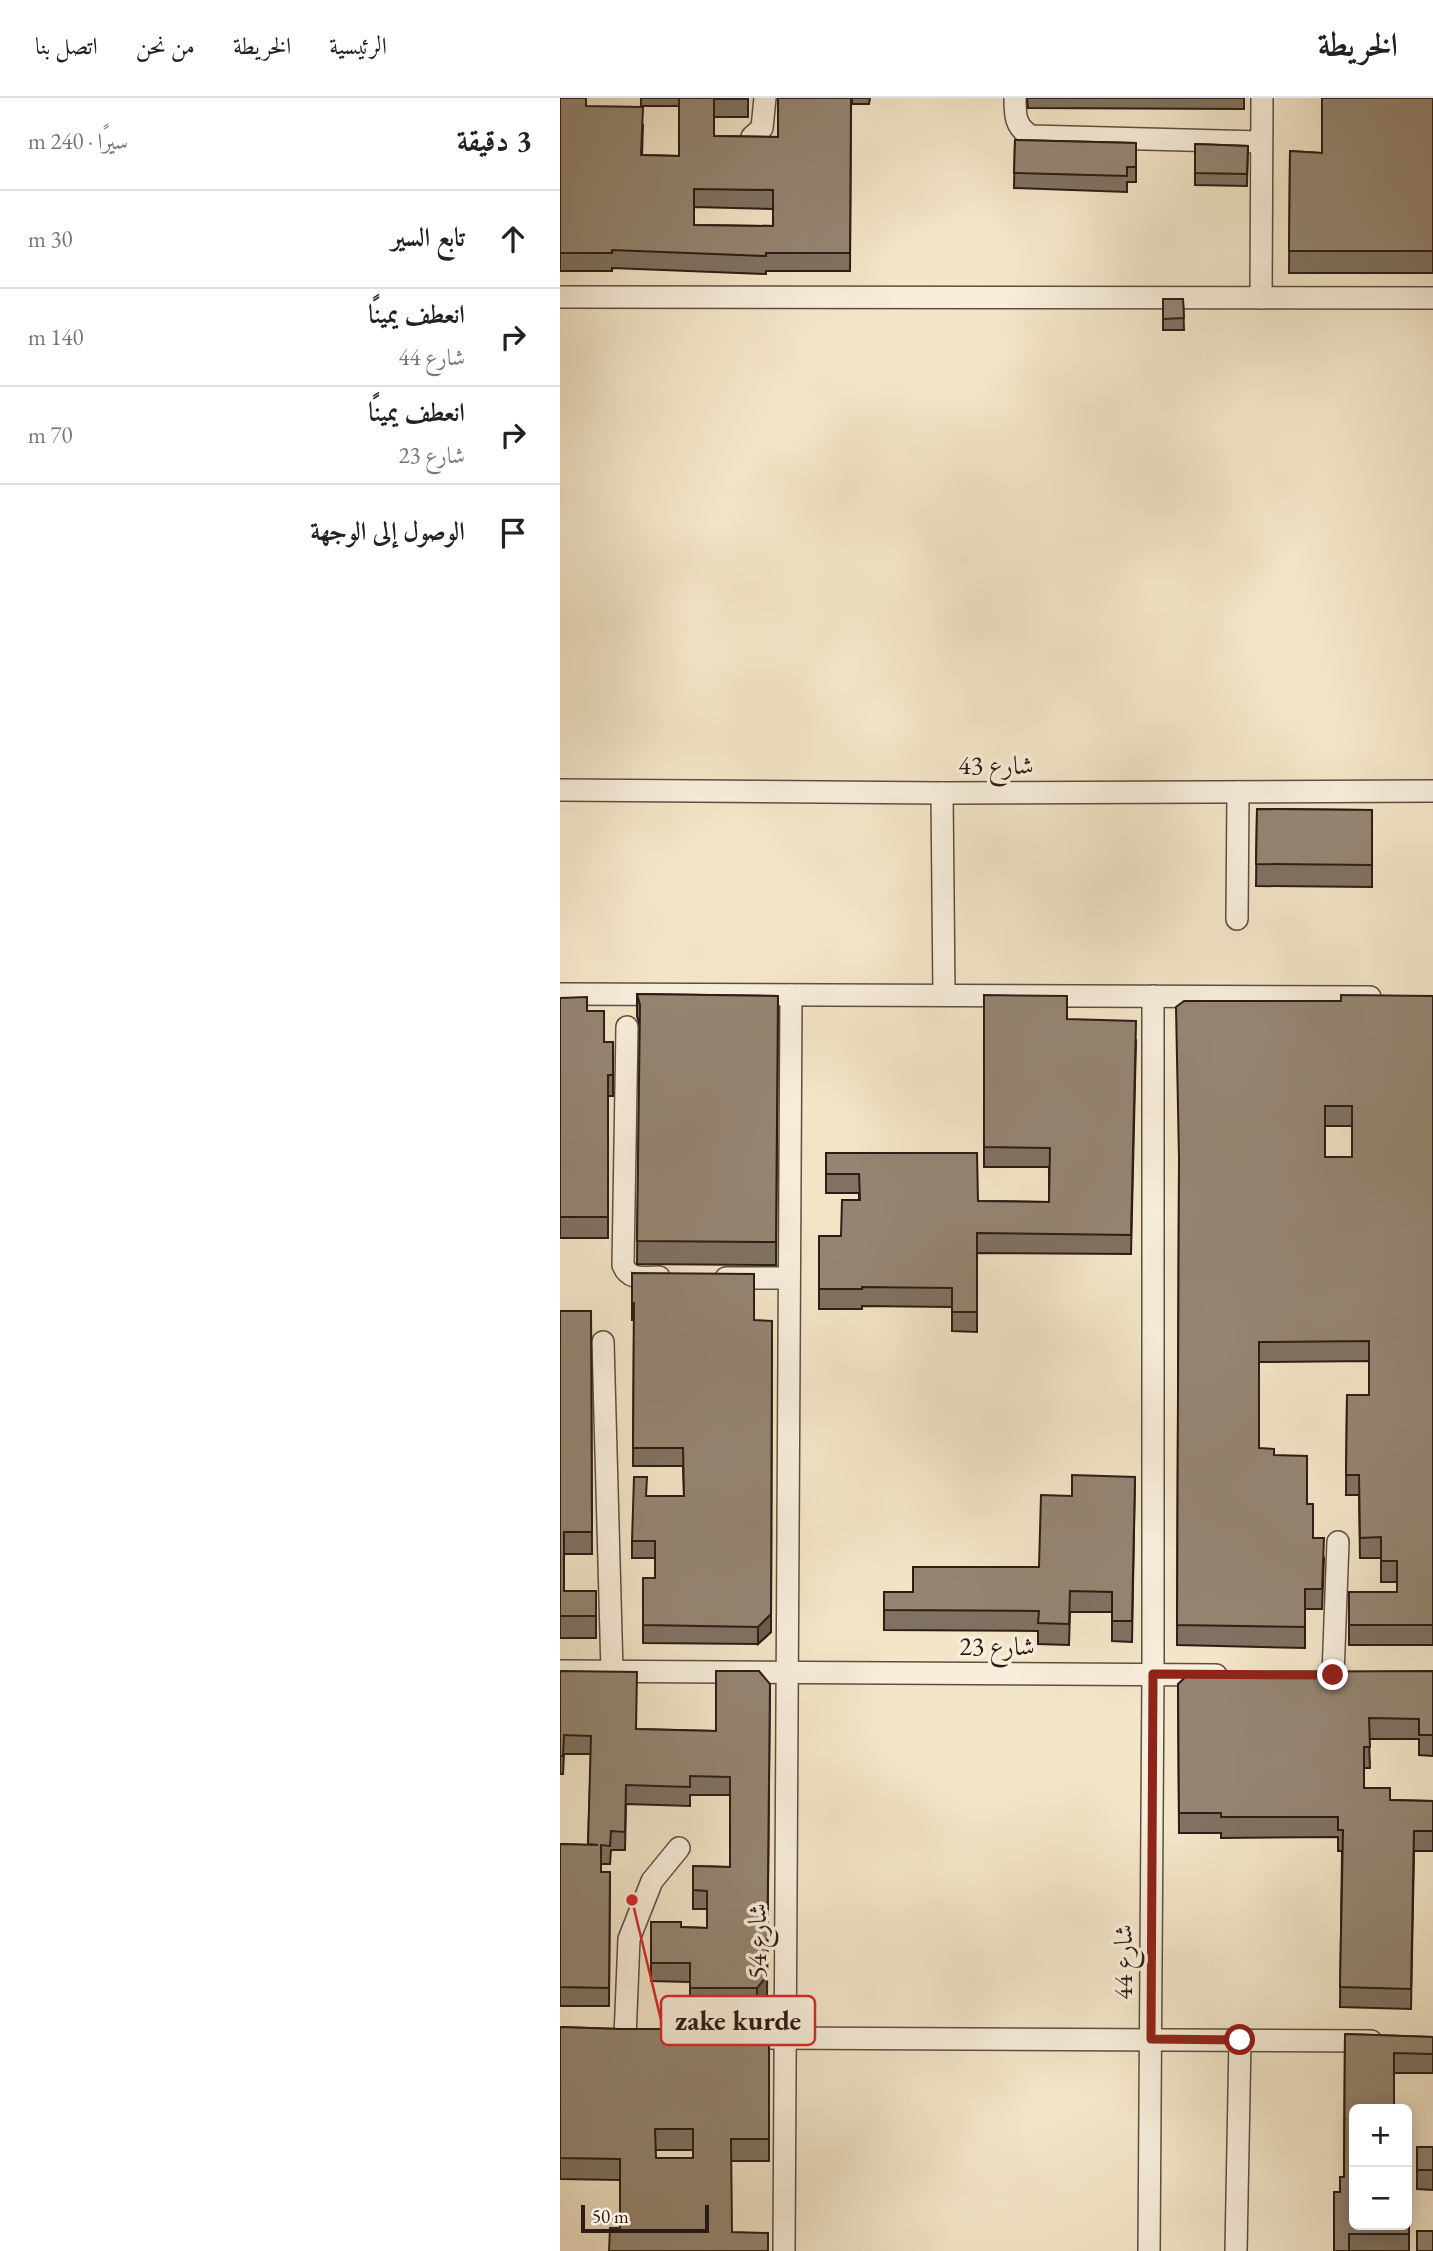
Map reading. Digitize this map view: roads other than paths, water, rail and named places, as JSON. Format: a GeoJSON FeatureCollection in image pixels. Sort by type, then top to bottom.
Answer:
{"type":"FeatureCollection","features":[{"type":"Feature","properties":{"kind":"street"},"geometry":{"type":"LineString","coordinates":[[752,138],[762,128],[765,98]]}},
{"type":"Feature","properties":{"kind":"street"},"geometry":{"type":"LineString","coordinates":[[1015,98],[1017,124],[1031,136],[1261,142]]}},
{"type":"Feature","properties":{"kind":"street"},"geometry":{"type":"LineString","coordinates":[[1261,298],[1262,98]]}},
{"type":"Feature","properties":{"kind":"street"},"geometry":{"type":"LineString","coordinates":[[560,297],[1433,298]]}},
{"type":"Feature","properties":{"kind":"street","name":"شارع 43"},"geometry":{"type":"LineString","coordinates":[[560,790],[942,793],[1433,791]]}},
{"type":"Feature","properties":{"kind":"street"},"geometry":{"type":"LineString","coordinates":[[1237,919],[1238,792]]}},
{"type":"Feature","properties":{"kind":"street"},"geometry":{"type":"LineString","coordinates":[[942,793],[944,995]]}},
{"type":"Feature","properties":{"kind":"street"},"geometry":{"type":"LineString","coordinates":[[560,994],[1391,998]]}},
{"type":"Feature","properties":{"kind":"street","name":"شارع 54"},"geometry":{"type":"LineString","coordinates":[[784,2251],[785,1673],[791,995]]}},
{"type":"Feature","properties":{"kind":"street","name":"شارع 44"},"geometry":{"type":"LineString","coordinates":[[1149,2251],[1153,1674],[1153,996]]}},
{"type":"Feature","properties":{"kind":"street"},"geometry":{"type":"LineString","coordinates":[[627,1027],[623,1265],[624,1270],[632,1277],[676,1278]]}},
{"type":"Feature","properties":{"kind":"street"},"geometry":{"type":"LineString","coordinates":[[702,1278],[789,1278]]}},
{"type":"Feature","properties":{"kind":"street"},"geometry":{"type":"LineString","coordinates":[[603,1342],[612,1672]]}},
{"type":"Feature","properties":{"kind":"street"},"geometry":{"type":"LineString","coordinates":[[1338,1542],[1326,1675],[1358,1675]]}},
{"type":"Feature","properties":{"kind":"street","name":"شارع 23"},"geometry":{"type":"LineString","coordinates":[[560,1671],[1236,1675]]}},
{"type":"Feature","properties":{"kind":"street"},"geometry":{"type":"LineString","coordinates":[[625,2037],[629,1939],[652,1881],[679,1848]]}},
{"type":"Feature","properties":{"kind":"street"},"geometry":{"type":"LineString","coordinates":[[599,2036],[652,2037]]}},
{"type":"Feature","properties":{"kind":"street"},"geometry":{"type":"LineString","coordinates":[[744,2038],[1392,2041]]}},
{"type":"Feature","properties":{"kind":"street"},"geometry":{"type":"LineString","coordinates":[[1236,2251],[1240,2040]]}},
{"type":"Feature","properties":{"kind":"place","name":"zake kurde"},"geometry":{"type":"Point","coordinates":[632,1900]}}]}
